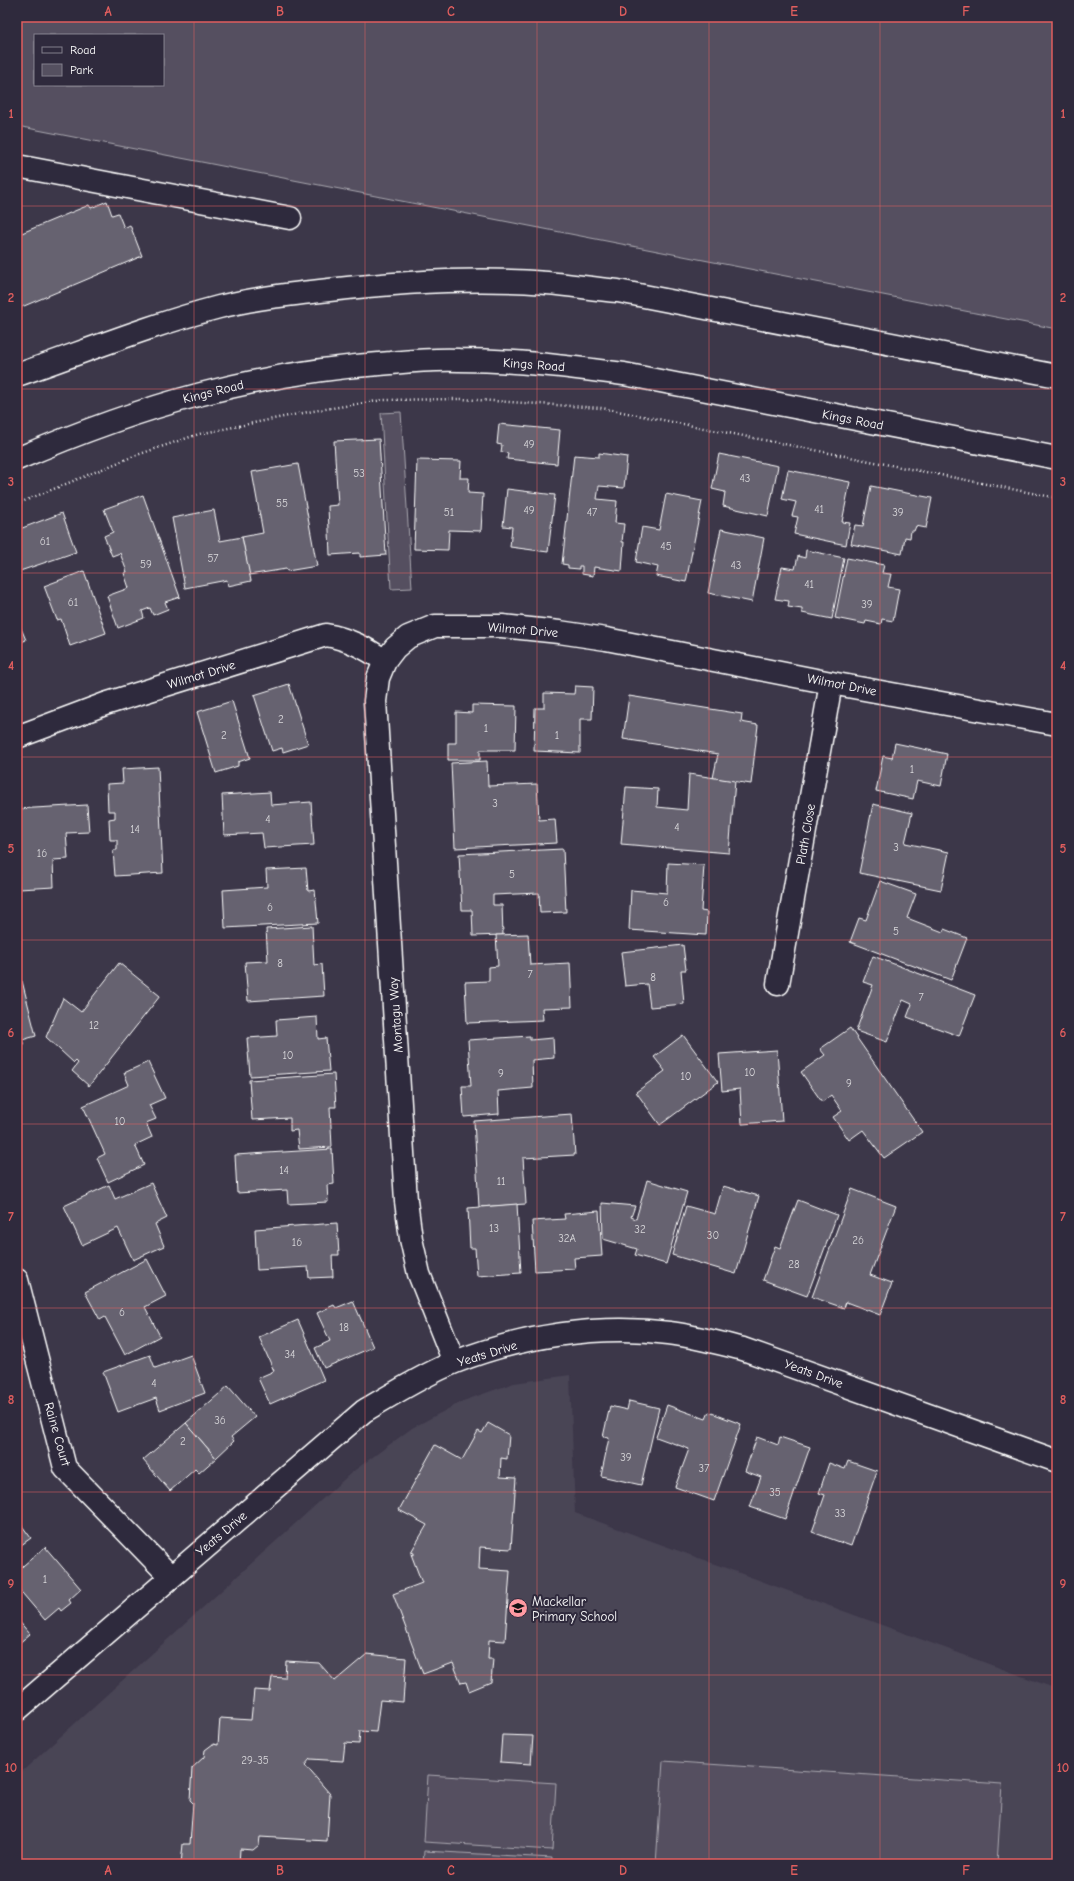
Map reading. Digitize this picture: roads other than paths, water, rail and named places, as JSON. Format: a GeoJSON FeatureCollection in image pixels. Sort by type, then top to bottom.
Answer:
{"type":"FeatureCollection","features":[{"type":"Feature","properties":{"kind":"street"},"geometry":{"type":"LineString","coordinates":[[17,166],[290,218]]}},
{"type":"Feature","properties":{"kind":"street"},"geometry":{"type":"LineString","coordinates":[[17,375],[116,339],[220,307],[279,296],[352,288],[416,283],[481,282],[547,283],[618,291],[1057,376]]}},
{"type":"Feature","properties":{"kind":"street","name":"Kings Road"},"geometry":{"type":"LineString","coordinates":[[17,459],[149,408],[228,386],[299,372],[350,366],[459,360],[564,366],[624,374],[1057,458]]}},
{"type":"Feature","properties":{"kind":"street","name":"Wilmot Drive"},"geometry":{"type":"LineString","coordinates":[[17,737],[105,704],[326,635],[343,638],[366,647],[385,661],[395,648],[408,638],[435,626],[502,626],[606,639],[831,683],[1057,724]]}},
{"type":"Feature","properties":{"kind":"street","name":"Montagu Way"},"geometry":{"type":"LineString","coordinates":[[385,661],[378,678],[375,701],[406,1201],[411,1239],[419,1274],[454,1362]]}},
{"type":"Feature","properties":{"kind":"street","name":"Plath Close"},"geometry":{"type":"LineString","coordinates":[[778,984],[831,683]]}},
{"type":"Feature","properties":{"kind":"street","name":"Raine Court"},"geometry":{"type":"LineString","coordinates":[[17,1280],[65,1468],[170,1576]]}},
{"type":"Feature","properties":{"kind":"street","name":"Yeats Drive"},"geometry":{"type":"LineString","coordinates":[[17,1710],[170,1576],[364,1411],[418,1380],[454,1362],[533,1339],[581,1332],[620,1331],[668,1333],[701,1338],[743,1349],[811,1372],[1057,1461]]}},
{"type":"Feature","properties":{"kind":"place","name":"Mackellar Primary School"},"geometry":{"type":"Point","coordinates":[518,1608]}}]}
